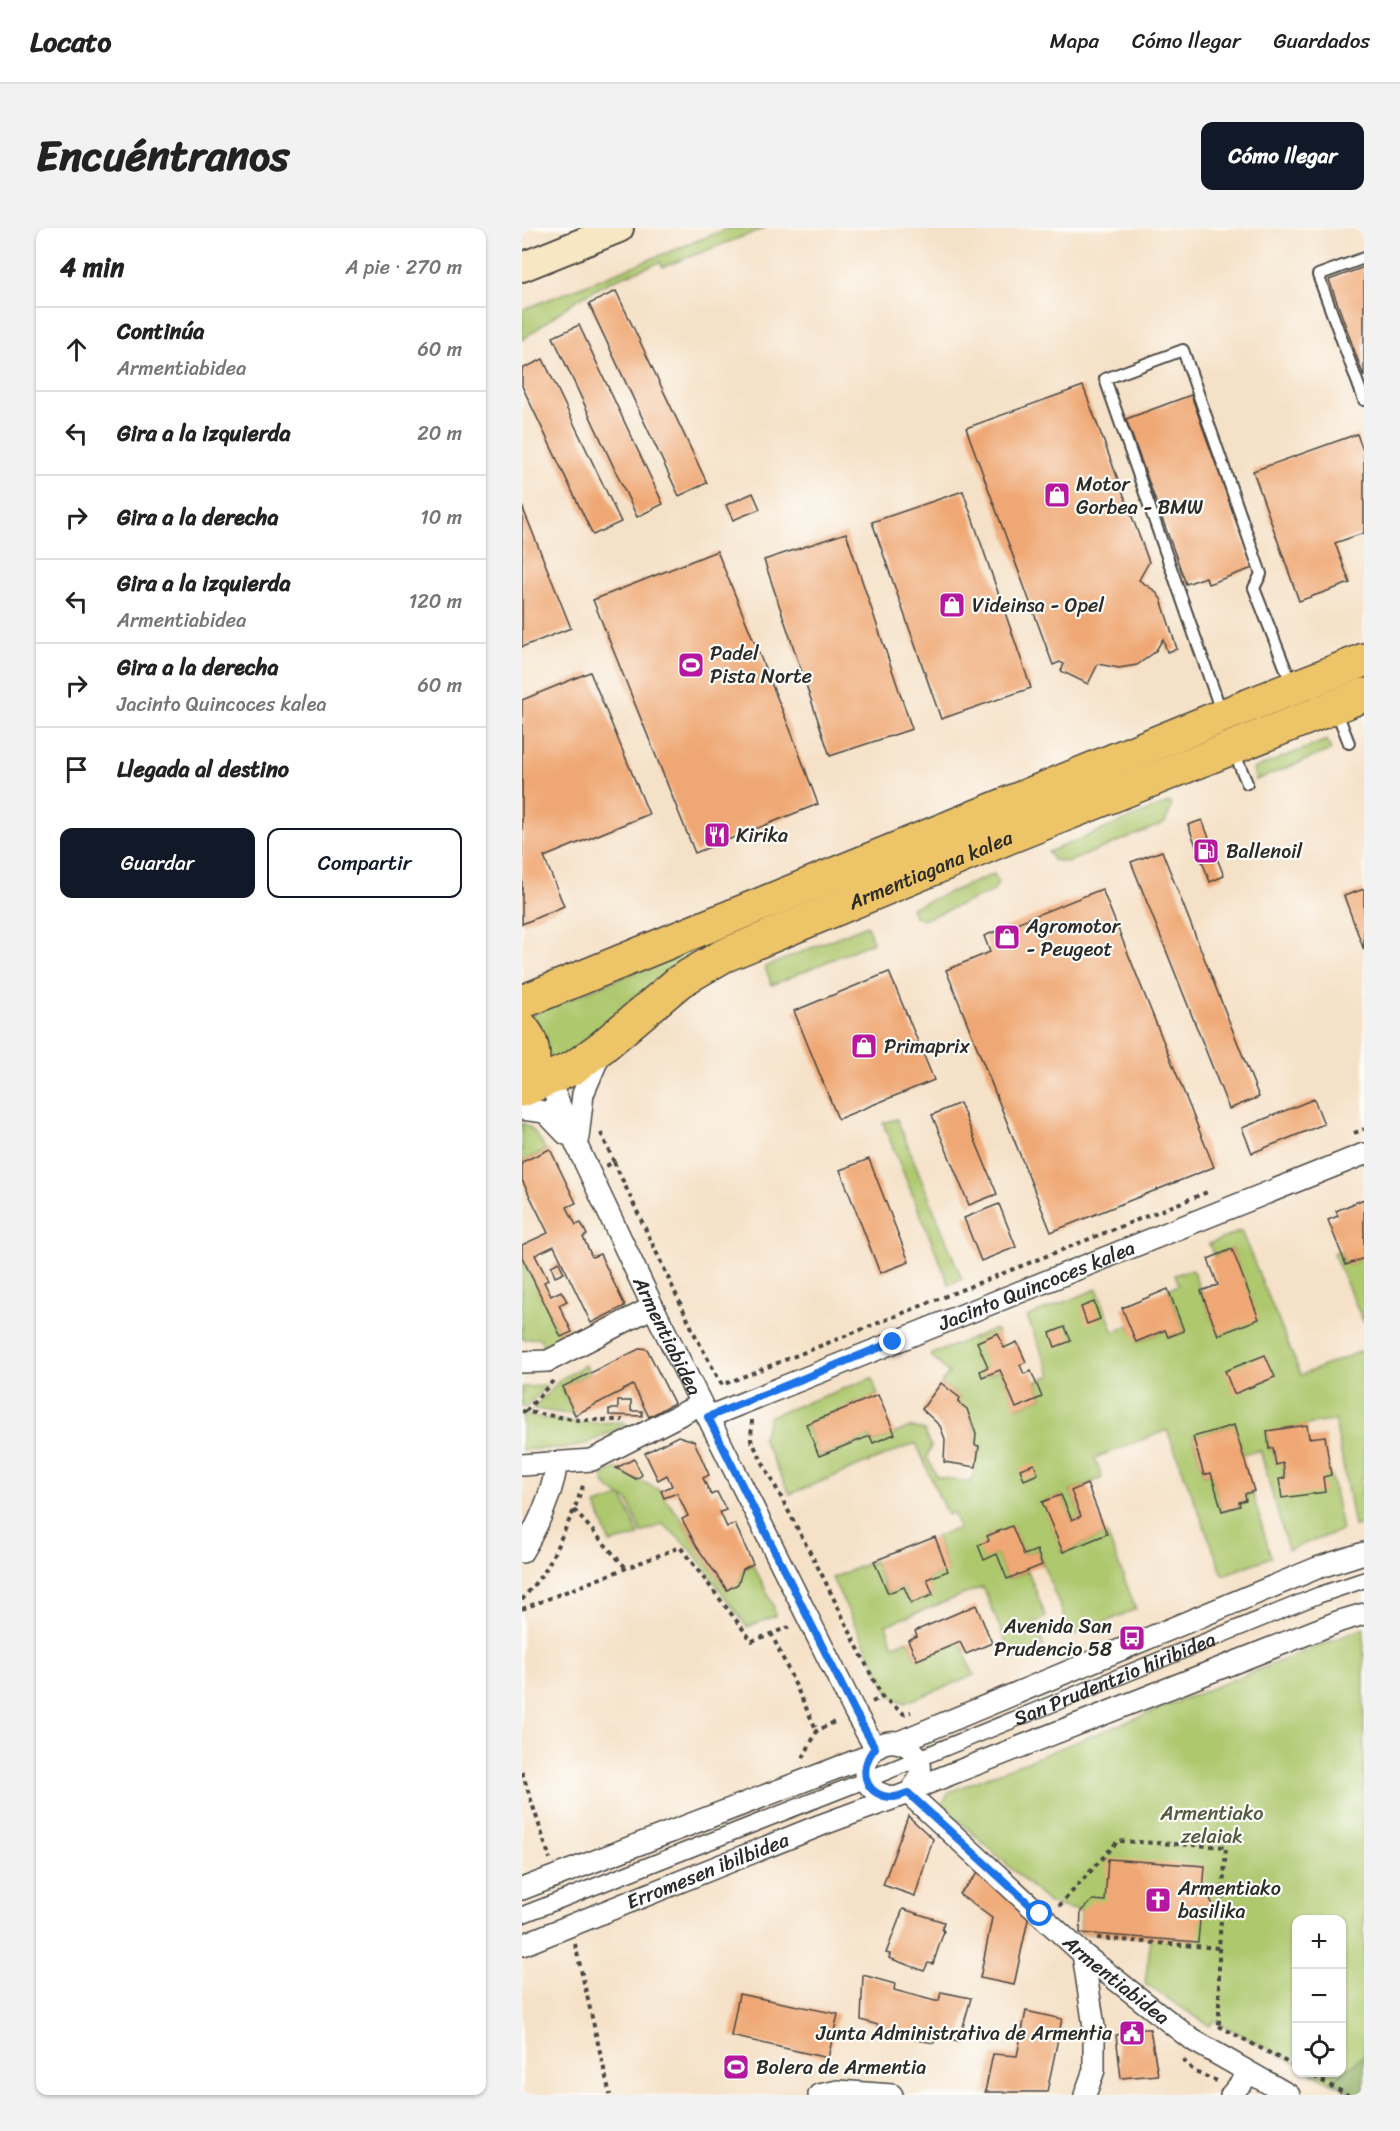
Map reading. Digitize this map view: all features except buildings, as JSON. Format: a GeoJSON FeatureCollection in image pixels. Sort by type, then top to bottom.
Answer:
{"type":"FeatureCollection","features":[{"type":"Feature","properties":{"kind":"main road"},"geometry":{"type":"LineString","coordinates":[[522,267],[619,228]]}},
{"type":"Feature","properties":{"kind":"main road","name":"Armentiagana kalea"},"geometry":{"type":"LineString","coordinates":[[522,1002],[1364,660]]}},
{"type":"Feature","properties":{"kind":"main road","name":"Armentiagana kalea"},"geometry":{"type":"LineString","coordinates":[[531,1084],[573,1068],[602,1047],[680,981],[723,956],[1349,701]]}},
{"type":"Feature","properties":{"kind":"main road"},"geometry":{"type":"LineString","coordinates":[[527,1036],[533,1060],[530,1074],[531,1084]]}},
{"type":"Feature","properties":{"kind":"street"},"geometry":{"type":"LineString","coordinates":[[577,1146],[583,1094],[602,1047]]}},
{"type":"Feature","properties":{"kind":"street","name":"Armentiabidea"},"geometry":{"type":"LineString","coordinates":[[531,1084],[577,1146],[653,1307],[855,1712],[871,1752]]}},
{"type":"Feature","properties":{"kind":"street","name":"Armentiabidea"},"geometry":{"type":"LineString","coordinates":[[522,1108],[545,1112],[577,1146]]}},
{"type":"Feature","properties":{"kind":"street","name":"Jacinto Quincoces kalea"},"geometry":{"type":"LineString","coordinates":[[522,1465],[592,1460],[705,1411],[1364,1154]]}},
{"type":"Feature","properties":{"kind":"street"},"geometry":{"type":"LineString","coordinates":[[522,1362],[548,1361],[653,1307]]}},
{"type":"Feature","properties":{"kind":"street"},"geometry":{"type":"LineString","coordinates":[[522,1552],[545,1507],[553,1484],[556,1464]]}},
{"type":"Feature","properties":{"kind":"street","name":"San Prudentzio hiribidea"},"geometry":{"type":"LineString","coordinates":[[871,1752],[886,1742],[899,1742],[1317,1568],[1364,1553]]}},
{"type":"Feature","properties":{"kind":"street","name":"San Prudentzio hiribidea"},"geometry":{"type":"LineString","coordinates":[[866,1780],[1319,1595],[1364,1580]]}},
{"type":"Feature","properties":{"kind":"street","name":"San Prudentzio hiribidea"},"geometry":{"type":"LineString","coordinates":[[904,1793],[1340,1621],[1364,1614]]}},
{"type":"Feature","properties":{"kind":"street"},"geometry":{"type":"LineString","coordinates":[[899,1742],[910,1748],[918,1758],[921,1770],[917,1783],[904,1793]]}},
{"type":"Feature","properties":{"kind":"street"},"geometry":{"type":"LineString","coordinates":[[866,1780],[864,1768],[871,1752]]}},
{"type":"Feature","properties":{"kind":"street"},"geometry":{"type":"LineString","coordinates":[[522,1889],[803,1781],[871,1752]]}},
{"type":"Feature","properties":{"kind":"street","name":"Armentiabidea"},"geometry":{"type":"LineString","coordinates":[[866,1780],[877,1793],[904,1793],[1088,1946],[1191,2039],[1239,2086],[1289,2095]]}},
{"type":"Feature","properties":{"kind":"street","name":"Erromesen ibilbidea"},"geometry":{"type":"LineString","coordinates":[[522,1915],[866,1780]]}},
{"type":"Feature","properties":{"kind":"street","name":"Erromesen ibilbidea"},"geometry":{"type":"LineString","coordinates":[[522,1945],[904,1793]]}},
{"type":"Feature","properties":{"kind":"street"},"geometry":{"type":"LineString","coordinates":[[1085,2095],[1094,2070],[1088,1946]]}},
{"type":"Feature","properties":{"kind":"street"},"geometry":{"type":"LineString","coordinates":[[819,2095],[838,2091],[892,2095]]}},
{"type":"Feature","properties":{"kind":"lane"},"geometry":{"type":"LineString","coordinates":[[1364,258],[1318,275],[1364,400]]}},
{"type":"Feature","properties":{"kind":"lane"},"geometry":{"type":"LineString","coordinates":[[1222,716],[1105,378],[1183,350],[1261,574],[1254,588],[1293,688]]}},
{"type":"Feature","properties":{"kind":"lane"},"geometry":{"type":"LineString","coordinates":[[1349,701],[1349,743]]}},
{"type":"Feature","properties":{"kind":"lane"},"geometry":{"type":"LineString","coordinates":[[1232,747],[1247,783]]}},
{"type":"Feature","properties":{"kind":"path"},"geometry":{"type":"LineString","coordinates":[[600,1128],[614,1162],[722,1385],[1220,1187]]}},
{"type":"Feature","properties":{"kind":"path"},"geometry":{"type":"LineString","coordinates":[[1353,1134],[1364,1129]]}},
{"type":"Feature","properties":{"kind":"path"},"geometry":{"type":"LineString","coordinates":[[589,1173],[614,1162]]}},
{"type":"Feature","properties":{"kind":"path"},"geometry":{"type":"LineString","coordinates":[[524,1411],[558,1376],[546,1377]]}},
{"type":"Feature","properties":{"kind":"path"},"geometry":{"type":"LineString","coordinates":[[524,1411],[578,1420],[625,1420]]}},
{"type":"Feature","properties":{"kind":"path"},"geometry":{"type":"LineString","coordinates":[[752,1420],[751,1440],[882,1697],[904,1714],[914,1712]]}},
{"type":"Feature","properties":{"kind":"path"},"geometry":{"type":"LineString","coordinates":[[522,1600],[547,1568],[574,1510],[582,1484],[589,1478]]}},
{"type":"Feature","properties":{"kind":"path"},"geometry":{"type":"LineString","coordinates":[[574,1510],[626,1568]]}},
{"type":"Feature","properties":{"kind":"path"},"geometry":{"type":"LineString","coordinates":[[522,1609],[680,1547],[752,1641],[789,1627],[784,1616]]}},
{"type":"Feature","properties":{"kind":"path"},"geometry":{"type":"LineString","coordinates":[[771,1633],[817,1731]]}},
{"type":"Feature","properties":{"kind":"path"},"geometry":{"type":"LineString","coordinates":[[803,1781],[797,1769],[817,1731],[882,1697]]}},
{"type":"Feature","properties":{"kind":"path"},"geometry":{"type":"LineString","coordinates":[[1054,1911],[1118,1842],[1226,1847],[1218,1948],[1219,2026],[1292,2065]]}},
{"type":"Feature","properties":{"kind":"path"},"geometry":{"type":"LineString","coordinates":[[1088,1946],[1218,1948]]}},
{"type":"Feature","properties":{"kind":"path"},"geometry":{"type":"LineString","coordinates":[[1181,2059],[1195,2072],[1239,2086]]}},
{"type":"Feature","properties":{"kind":"path"},"geometry":{"type":"LineString","coordinates":[[1314,2077],[1348,2095]]}},
{"type":"Feature","properties":{"kind":"green space"},"geometry":{"type":"Polygon","coordinates":[[[729,228],[765,228],[663,267],[660,262],[611,281],[576,300],[522,340],[522,310],[729,228]]]}},
{"type":"Feature","properties":{"kind":"green space"},"geometry":{"type":"Polygon","coordinates":[[[1364,670],[1364,684],[764,926],[592,1041],[550,1065],[543,1032],[531,1015],[1364,670]]]}},
{"type":"Feature","properties":{"kind":"green space"},"geometry":{"type":"Polygon","coordinates":[[[1327,740],[1331,750],[1256,780],[1253,769],[1327,740]]]}},
{"type":"Feature","properties":{"kind":"green space"},"geometry":{"type":"Polygon","coordinates":[[[1170,802],[1172,806],[1165,823],[1068,862],[1053,860],[1048,852],[1170,802]]]}},
{"type":"Feature","properties":{"kind":"green space"},"geometry":{"type":"Polygon","coordinates":[[[994,874],[998,882],[994,891],[923,920],[914,916],[911,908],[994,874]]]}},
{"type":"Feature","properties":{"kind":"green space"},"geometry":{"type":"Polygon","coordinates":[[[867,925],[873,942],[772,985],[765,967],[867,925]]]}},
{"type":"Feature","properties":{"kind":"green space"},"geometry":{"type":"Polygon","coordinates":[[[897,1119],[962,1279],[949,1284],[883,1123],[897,1119]]]}},
{"type":"Feature","properties":{"kind":"green space"},"geometry":{"type":"Polygon","coordinates":[[[522,1123],[533,1131],[546,1150],[522,1162],[522,1123]]]}},
{"type":"Feature","properties":{"kind":"green space"},"geometry":{"type":"Polygon","coordinates":[[[1241,1231],[1301,1375],[1364,1350],[1364,1477],[1361,1477],[1364,1524],[1354,1526],[1335,1420],[1267,1432],[1269,1449],[1273,1448],[1276,1464],[1283,1463],[1285,1478],[1279,1479],[1331,1475],[1342,1530],[1288,1550],[1260,1450],[1243,1455],[1234,1425],[1193,1437],[1204,1475],[1211,1473],[1222,1511],[1240,1506],[1239,1502],[1246,1500],[1245,1494],[1252,1492],[1271,1557],[1223,1575],[1167,1430],[1095,1458],[1102,1478],[1071,1491],[1081,1516],[1072,1520],[1061,1495],[1043,1502],[1063,1552],[1107,1534],[1136,1609],[1072,1636],[1037,1550],[1024,1555],[1012,1527],[987,1536],[989,1541],[984,1559],[997,1554],[1007,1579],[1028,1571],[1046,1617],[1034,1623],[1044,1646],[1013,1659],[983,1587],[886,1625],[893,1645],[908,1640],[917,1660],[960,1642],[974,1675],[905,1703],[891,1697],[832,1578],[874,1561],[887,1593],[904,1587],[911,1603],[932,1595],[927,1579],[948,1571],[935,1537],[959,1528],[953,1512],[947,1515],[916,1443],[790,1494],[762,1438],[770,1416],[872,1378],[878,1395],[806,1424],[819,1456],[870,1436],[873,1443],[910,1427],[924,1430],[931,1446],[927,1457],[937,1477],[970,1482],[976,1467],[979,1447],[975,1445],[974,1427],[966,1411],[958,1402],[960,1398],[941,1383],[949,1373],[930,1355],[995,1329],[998,1333],[988,1367],[980,1371],[983,1377],[1000,1370],[1017,1408],[1042,1397],[1036,1382],[1051,1375],[1027,1317],[1097,1289],[1114,1332],[1129,1325],[1137,1342],[1165,1330],[1169,1337],[1184,1331],[1168,1289],[1179,1285],[1175,1275],[1192,1269],[1218,1334],[1258,1319],[1232,1249],[1214,1256],[1209,1244],[1241,1231]]]}},
{"type":"Feature","properties":{"kind":"green space"},"geometry":{"type":"Polygon","coordinates":[[[1340,1251],[1346,1265],[1364,1258],[1364,1323],[1333,1253],[1340,1251]]]}},
{"type":"Feature","properties":{"kind":"green space"},"geometry":{"type":"Polygon","coordinates":[[[522,1257],[561,1337],[542,1346],[541,1338],[522,1339],[522,1257]]]}},
{"type":"Feature","properties":{"kind":"green space"},"geometry":{"type":"Polygon","coordinates":[[[585,1365],[590,1373],[562,1387],[575,1415],[533,1409],[561,1379],[585,1365]]]}},
{"type":"Feature","properties":{"kind":"green space"},"geometry":{"type":"Polygon","coordinates":[[[547,1386],[525,1408],[522,1407],[522,1387],[547,1386]]]}},
{"type":"Feature","properties":{"kind":"green space"},"geometry":{"type":"Polygon","coordinates":[[[522,1415],[579,1423],[625,1422],[626,1425],[574,1447],[522,1450],[522,1415]]]}},
{"type":"Feature","properties":{"kind":"green space"},"geometry":{"type":"Polygon","coordinates":[[[616,1468],[661,1491],[664,1498],[682,1519],[697,1547],[727,1590],[738,1584],[743,1569],[753,1564],[774,1607],[775,1616],[747,1627],[690,1548],[663,1524],[641,1533],[628,1500],[623,1497],[639,1536],[610,1543],[596,1505],[621,1497],[607,1487],[603,1479],[604,1475],[616,1468]]]}},
{"type":"Feature","properties":{"kind":"green space","name":"Armentiako zelaiak"},"geometry":{"type":"Polygon","coordinates":[[[1364,1628],[1364,2095],[1358,2095],[1320,2077],[1346,2077],[1346,1915],[1292,1915],[1292,2062],[1214,2021],[1210,2026],[1145,1984],[1151,1938],[1080,1933],[1081,1911],[1050,1904],[942,1805],[949,1792],[1364,1628]]]}},
{"type":"Feature","properties":{"kind":"green space"},"geometry":{"type":"Polygon","coordinates":[[[1364,2055],[1364,2095],[1358,2095],[1331,2082],[1337,2077],[1346,2077],[1346,2070],[1364,2055]]]}},
{"type":"Feature","properties":{"kind":"place","name":"Motor Gorbea - BMW"},"geometry":{"type":"Point","coordinates":[1057,495]}},
{"type":"Feature","properties":{"kind":"place","name":"Videinsa - Opel"},"geometry":{"type":"Point","coordinates":[952,605]}},
{"type":"Feature","properties":{"kind":"place","name":"Padel Pista Norte"},"geometry":{"type":"Point","coordinates":[691,665]}},
{"type":"Feature","properties":{"kind":"place","name":"Kirika"},"geometry":{"type":"Point","coordinates":[717,835]}},
{"type":"Feature","properties":{"kind":"place","name":"Ballenoil"},"geometry":{"type":"Point","coordinates":[1206,851]}},
{"type":"Feature","properties":{"kind":"place","name":"Agromotor - Peugeot"},"geometry":{"type":"Point","coordinates":[1007,937]}},
{"type":"Feature","properties":{"kind":"place","name":"Primaprix"},"geometry":{"type":"Point","coordinates":[864,1046]}},
{"type":"Feature","properties":{"kind":"place","name":"Avenida San Prudencio 58"},"geometry":{"type":"Point","coordinates":[1132,1638]}},
{"type":"Feature","properties":{"kind":"place","name":"Armentiako basilika"},"geometry":{"type":"Point","coordinates":[1158,1900]}},
{"type":"Feature","properties":{"kind":"place","name":"Junta Administrativa de Armentia"},"geometry":{"type":"Point","coordinates":[1132,2033]}},
{"type":"Feature","properties":{"kind":"place","name":"Bolera de Armentia"},"geometry":{"type":"Point","coordinates":[736,2067]}},
{"type":"Feature","properties":{"kind":"route"},"geometry":{"type":"LineString","coordinates":[[893,1342],[708,1417],[875,1748],[867,1756],[864,1768],[866,1780],[877,1793],[892,1798],[908,1793],[1040,1914]]}}]}
